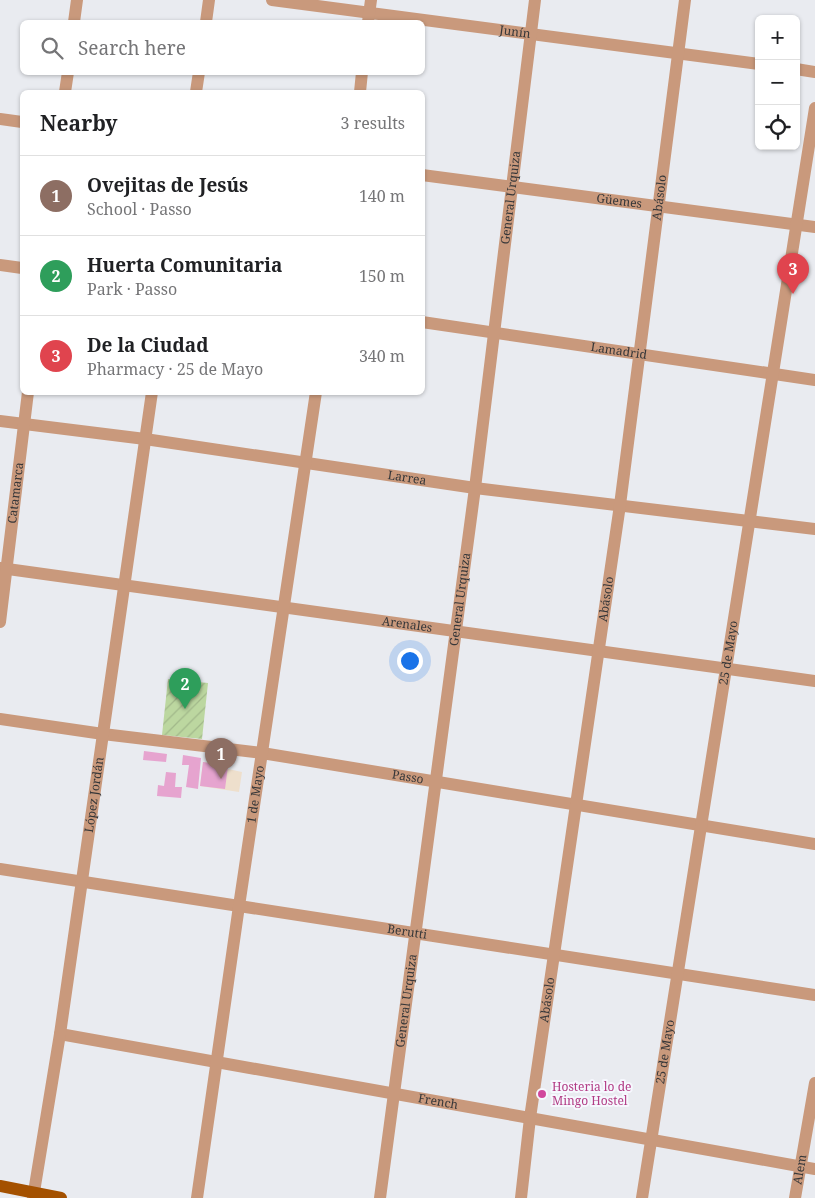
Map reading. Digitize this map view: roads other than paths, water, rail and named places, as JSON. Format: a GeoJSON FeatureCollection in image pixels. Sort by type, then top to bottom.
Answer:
{"type":"FeatureCollection","features":[{"type":"Feature","properties":{"kind":"main road"},"geometry":{"type":"LineString","coordinates":[[0,1186],[33,1195],[61,1198]]}},
{"type":"Feature","properties":{"kind":"street"},"geometry":{"type":"LineString","coordinates":[[74,20],[77,0]]}},
{"type":"Feature","properties":{"kind":"street"},"geometry":{"type":"LineString","coordinates":[[206,20],[209,0]]}},
{"type":"Feature","properties":{"kind":"street","name":"Junín"},"geometry":{"type":"LineString","coordinates":[[272,0],[755,64]]}},
{"type":"Feature","properties":{"kind":"street","name":"General Urquiza"},"geometry":{"type":"LineString","coordinates":[[380,1198],[475,488],[535,0]]}},
{"type":"Feature","properties":{"kind":"street","name":"Abásolo"},"geometry":{"type":"LineString","coordinates":[[521,1198],[530,1118],[620,505],[685,0]]}},
{"type":"Feature","properties":{"kind":"street"},"geometry":{"type":"LineString","coordinates":[[800,70],[815,72]]}},
{"type":"Feature","properties":{"kind":"street"},"geometry":{"type":"LineString","coordinates":[[66,90],[68,75]]}},
{"type":"Feature","properties":{"kind":"street"},"geometry":{"type":"LineString","coordinates":[[196,90],[199,75]]}},
{"type":"Feature","properties":{"kind":"street"},"geometry":{"type":"LineString","coordinates":[[360,90],[362,75]]}},
{"type":"Feature","properties":{"kind":"street","name":"25 de Mayo"},"geometry":{"type":"LineString","coordinates":[[642,1198],[815,108]]}},
{"type":"Feature","properties":{"kind":"street"},"geometry":{"type":"LineString","coordinates":[[0,119],[20,122]]}},
{"type":"Feature","properties":{"kind":"street","name":"Güemes"},"geometry":{"type":"LineString","coordinates":[[425,175],[815,228]]}},
{"type":"Feature","properties":{"kind":"street"},"geometry":{"type":"LineString","coordinates":[[0,265],[20,268]]}},
{"type":"Feature","properties":{"kind":"street","name":"Lamadrid"},"geometry":{"type":"LineString","coordinates":[[425,322],[815,380]]}},
{"type":"Feature","properties":{"kind":"street","name":"Catamarca"},"geometry":{"type":"LineString","coordinates":[[0,622],[3,568],[28,395]]}},
{"type":"Feature","properties":{"kind":"street","name":"López Jordán"},"geometry":{"type":"LineString","coordinates":[[33,1195],[60,1034],[152,395]]}},
{"type":"Feature","properties":{"kind":"street","name":"1 de Mayo"},"geometry":{"type":"LineString","coordinates":[[197,1198],[316,395]]}},
{"type":"Feature","properties":{"kind":"street","name":"Larrea"},"geometry":{"type":"LineString","coordinates":[[0,421],[145,439],[475,488],[815,529]]}},
{"type":"Feature","properties":{"kind":"street","name":"Arenales"},"geometry":{"type":"LineString","coordinates":[[3,568],[815,681]]}},
{"type":"Feature","properties":{"kind":"street","name":"Passo"},"geometry":{"type":"LineString","coordinates":[[0,719],[103,734],[262,753],[815,844]]}},
{"type":"Feature","properties":{"kind":"street","name":"Berutti"},"geometry":{"type":"LineString","coordinates":[[0,869],[815,995]]}},
{"type":"Feature","properties":{"kind":"street","name":"French"},"geometry":{"type":"LineString","coordinates":[[60,1034],[815,1169]]}},
{"type":"Feature","properties":{"kind":"street","name":"Alem"},"geometry":{"type":"LineString","coordinates":[[795,1198],[815,1083]]}},
{"type":"Feature","properties":{"kind":"place","name":"De la Ciudad"},"geometry":{"type":"Point","coordinates":[793,294]}},
{"type":"Feature","properties":{"kind":"place","name":"Huerta Comunitaria"},"geometry":{"type":"Point","coordinates":[185,709]}},
{"type":"Feature","properties":{"kind":"place","name":"Ovejitas de Jesús"},"geometry":{"type":"Point","coordinates":[221,779]}},
{"type":"Feature","properties":{"kind":"place","name":"Hosteria lo de Mingo Hostel"},"geometry":{"type":"Point","coordinates":[542,1094]}}]}
